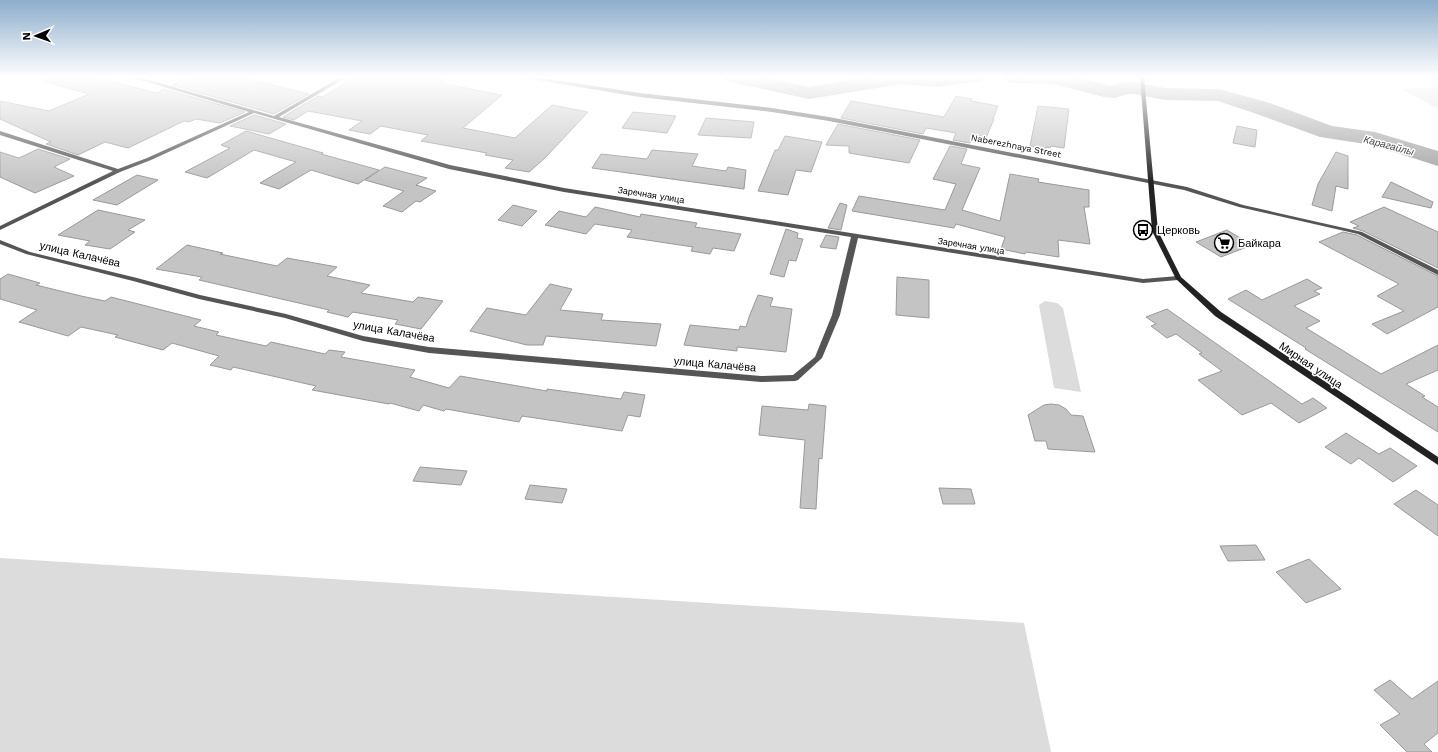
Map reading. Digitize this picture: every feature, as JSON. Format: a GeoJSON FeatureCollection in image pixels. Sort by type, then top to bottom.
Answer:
{"type":"FeatureCollection","features":[{"type":"Feature","properties":{"kind":"main road"},"geometry":{"type":"LineString","coordinates":[[1145,112],[1152,182],[1155,231],[1178,278]]}},
{"type":"Feature","properties":{"kind":"main road","name":"Мирная улица"},"geometry":{"type":"LineString","coordinates":[[1178,278],[1218,314],[1438,462]]}},
{"type":"Feature","properties":{"kind":"street","name":"Заречная улица"},"geometry":{"type":"LineString","coordinates":[[253,112],[448,167],[564,190],[1010,262],[1135,280],[1178,278]]}},
{"type":"Feature","properties":{"kind":"street"},"geometry":{"type":"LineString","coordinates":[[0,228],[118,171],[149,160],[253,112]]}},
{"type":"Feature","properties":{"kind":"street"},"geometry":{"type":"LineString","coordinates":[[273,118],[284,112]]}},
{"type":"Feature","properties":{"kind":"street","name":"Naberezhnaya Street"},"geometry":{"type":"LineString","coordinates":[[785,112],[829,119],[1185,188],[1241,206],[1360,232],[1438,273]]}},
{"type":"Feature","properties":{"kind":"street"},"geometry":{"type":"LineString","coordinates":[[0,133],[118,171]]}},
{"type":"Feature","properties":{"kind":"street","name":"улица Калачёва"},"geometry":{"type":"LineString","coordinates":[[0,242],[28,254],[135,279],[199,297],[286,316],[363,338],[421,348],[761,379],[795,378],[818,358],[836,315],[855,236]]}},
{"type":"Feature","properties":{"kind":"shaded area"},"geometry":{"type":"Polygon","coordinates":[[[1045,301],[1057,303],[1063,308],[1081,392],[1054,388],[1039,305],[1045,301]]]}},
{"type":"Feature","properties":{"kind":"shaded area"},"geometry":{"type":"Polygon","coordinates":[[[0,558],[1024,623],[1051,752],[0,752],[0,558]]]}},
{"type":"Feature","properties":{"kind":"building"},"geometry":{"type":"Polygon","coordinates":[[[0,112],[245,112],[220,123],[196,119],[189,122],[184,121],[128,148],[105,142],[78,155],[46,144],[51,142],[0,119],[0,112]]]}},
{"type":"Feature","properties":{"kind":"building"},"geometry":{"type":"Polygon","coordinates":[[[291,112],[306,112],[294,120],[283,117],[291,112]]]}},
{"type":"Feature","properties":{"kind":"building"},"geometry":{"type":"Polygon","coordinates":[[[314,112],[482,112],[463,128],[515,138],[544,112],[588,112],[545,158],[529,172],[505,168],[513,160],[485,155],[487,153],[421,141],[428,135],[381,126],[370,134],[349,130],[362,121],[314,112]]]}},
{"type":"Feature","properties":{"kind":"building"},"geometry":{"type":"Polygon","coordinates":[[[633,112],[676,116],[667,133],[622,128],[633,112]]]}},
{"type":"Feature","properties":{"kind":"building"},"geometry":{"type":"Polygon","coordinates":[[[844,112],[915,112],[944,117],[947,112],[996,112],[986,138],[973,136],[970,143],[953,140],[956,133],[926,128],[923,134],[841,118],[844,112]]]}},
{"type":"Feature","properties":{"kind":"building"},"geometry":{"type":"Polygon","coordinates":[[[1037,112],[1069,112],[1064,148],[1051,146],[1050,148],[1046,147],[1046,149],[1030,146],[1037,112]]]}},
{"type":"Feature","properties":{"kind":"building"},"geometry":{"type":"Polygon","coordinates":[[[254,115],[286,124],[269,134],[230,126],[254,115]]]}},
{"type":"Feature","properties":{"kind":"building"},"geometry":{"type":"Polygon","coordinates":[[[706,118],[754,122],[751,138],[698,135],[706,118]]]}},
{"type":"Feature","properties":{"kind":"building"},"geometry":{"type":"Polygon","coordinates":[[[838,124],[920,140],[909,163],[849,153],[849,146],[826,145],[838,124]]]}},
{"type":"Feature","properties":{"kind":"building"},"geometry":{"type":"Polygon","coordinates":[[[1237,126],[1257,130],[1255,147],[1233,143],[1237,126]]]}},
{"type":"Feature","properties":{"kind":"building"},"geometry":{"type":"Polygon","coordinates":[[[246,131],[379,170],[358,184],[311,170],[279,189],[260,183],[296,162],[254,150],[207,178],[185,172],[230,148],[221,145],[246,131]]]}},
{"type":"Feature","properties":{"kind":"building"},"geometry":{"type":"Polygon","coordinates":[[[785,136],[822,142],[811,172],[796,170],[788,195],[758,191],[775,150],[778,150],[785,136]]]}},
{"type":"Feature","properties":{"kind":"building"},"geometry":{"type":"Polygon","coordinates":[[[950,146],[967,149],[961,164],[980,168],[962,210],[1000,221],[1010,174],[1039,179],[1038,182],[1089,190],[1089,207],[1084,207],[1090,244],[1058,240],[1059,257],[1026,252],[1025,254],[1001,249],[1005,237],[956,224],[954,228],[852,211],[859,196],[945,210],[956,184],[933,179],[950,146]]]}},
{"type":"Feature","properties":{"kind":"building"},"geometry":{"type":"Polygon","coordinates":[[[38,149],[70,159],[54,167],[74,176],[35,193],[0,177],[0,152],[19,158],[38,149]]]}},
{"type":"Feature","properties":{"kind":"building"},"geometry":{"type":"Polygon","coordinates":[[[652,150],[698,154],[692,166],[726,171],[728,167],[746,170],[744,189],[592,168],[601,154],[647,159],[652,150]]]}},
{"type":"Feature","properties":{"kind":"building"},"geometry":{"type":"Polygon","coordinates":[[[1336,152],[1348,156],[1348,189],[1336,186],[1332,211],[1312,205],[1318,184],[1336,152]]]}},
{"type":"Feature","properties":{"kind":"building"},"geometry":{"type":"Polygon","coordinates":[[[385,167],[427,178],[416,185],[436,191],[420,202],[416,201],[402,212],[383,206],[404,191],[365,180],[385,167]]]}},
{"type":"Feature","properties":{"kind":"building"},"geometry":{"type":"Polygon","coordinates":[[[137,175],[158,180],[117,205],[93,200],[137,175]]]}},
{"type":"Feature","properties":{"kind":"building"},"geometry":{"type":"Polygon","coordinates":[[[1391,182],[1433,202],[1431,208],[1382,197],[1391,182]]]}},
{"type":"Feature","properties":{"kind":"building"},"geometry":{"type":"Polygon","coordinates":[[[840,203],[847,205],[841,230],[828,228],[840,203]]]}},
{"type":"Feature","properties":{"kind":"building"},"geometry":{"type":"Polygon","coordinates":[[[513,205],[537,211],[522,226],[498,220],[513,205]]]}},
{"type":"Feature","properties":{"kind":"building"},"geometry":{"type":"Polygon","coordinates":[[[595,207],[640,217],[641,214],[697,223],[695,227],[741,234],[734,251],[713,248],[710,254],[691,251],[693,247],[627,237],[632,230],[595,224],[586,234],[545,225],[559,211],[586,217],[595,207]]]}},
{"type":"Feature","properties":{"kind":"building"},"geometry":{"type":"Polygon","coordinates":[[[1384,207],[1438,232],[1438,268],[1363,231],[1353,228],[1359,226],[1350,222],[1384,207]]]}},
{"type":"Feature","properties":{"kind":"building"},"geometry":{"type":"Polygon","coordinates":[[[98,210],[145,220],[128,230],[135,232],[110,249],[85,245],[90,241],[58,235],[98,210]]]}},
{"type":"Feature","properties":{"kind":"building"},"geometry":{"type":"Polygon","coordinates":[[[786,229],[798,233],[797,238],[803,239],[796,261],[789,260],[784,277],[770,274],[786,229]]]}},
{"type":"Feature","properties":{"kind":"building","name":"Байкара"},"geometry":{"type":"Polygon","coordinates":[[[1227,230],[1252,245],[1221,257],[1196,242],[1227,230]]]}},
{"type":"Feature","properties":{"kind":"building"},"geometry":{"type":"Polygon","coordinates":[[[1343,232],[1357,235],[1438,276],[1438,307],[1387,334],[1372,324],[1404,311],[1377,296],[1399,284],[1319,242],[1343,232]]]}},
{"type":"Feature","properties":{"kind":"building"},"geometry":{"type":"Polygon","coordinates":[[[826,235],[839,237],[836,249],[820,247],[826,235]]]}},
{"type":"Feature","properties":{"kind":"building"},"geometry":{"type":"Polygon","coordinates":[[[187,245],[223,253],[220,254],[277,266],[287,258],[337,267],[327,276],[370,285],[361,293],[413,302],[418,297],[443,301],[421,329],[395,324],[398,320],[353,312],[348,317],[327,312],[329,310],[199,280],[202,277],[156,269],[187,245]]]}},
{"type":"Feature","properties":{"kind":"building"},"geometry":{"type":"Polygon","coordinates":[[[8,274],[40,283],[36,285],[81,296],[105,301],[111,297],[201,320],[194,326],[219,332],[216,335],[266,346],[271,342],[325,354],[329,350],[345,352],[341,357],[415,370],[410,377],[449,388],[460,376],[547,391],[547,389],[621,399],[624,392],[645,395],[640,417],[628,415],[622,431],[522,416],[519,422],[446,409],[444,411],[423,405],[419,411],[390,403],[312,390],[316,386],[233,367],[231,370],[210,365],[219,356],[172,343],[163,350],[115,337],[118,335],[81,327],[68,336],[19,322],[37,310],[0,299],[0,279],[8,274]]]}},
{"type":"Feature","properties":{"kind":"building"},"geometry":{"type":"Polygon","coordinates":[[[897,277],[929,280],[929,318],[896,315],[897,277]]]}},
{"type":"Feature","properties":{"kind":"building"},"geometry":{"type":"Polygon","coordinates":[[[1307,279],[1322,288],[1314,291],[1320,294],[1294,306],[1320,321],[1306,328],[1381,374],[1438,345],[1438,370],[1406,384],[1425,396],[1422,397],[1438,407],[1438,432],[1228,299],[1246,290],[1262,300],[1307,279]]]}},
{"type":"Feature","properties":{"kind":"building"},"geometry":{"type":"Polygon","coordinates":[[[550,284],[572,289],[560,310],[603,314],[601,320],[661,324],[656,346],[546,336],[543,345],[527,345],[470,331],[487,308],[526,315],[550,284]]]}},
{"type":"Feature","properties":{"kind":"building"},"geometry":{"type":"Polygon","coordinates":[[[758,295],[773,298],[770,306],[792,309],[786,352],[737,347],[737,351],[684,345],[690,325],[739,330],[740,326],[746,327],[758,295]]]}},
{"type":"Feature","properties":{"kind":"building"},"geometry":{"type":"Polygon","coordinates":[[[1167,309],[1302,404],[1313,398],[1327,408],[1299,423],[1271,403],[1242,415],[1198,380],[1222,371],[1199,354],[1202,353],[1176,334],[1167,338],[1151,326],[1156,324],[1146,317],[1167,309]]]}},
{"type":"Feature","properties":{"kind":"building"},"geometry":{"type":"Polygon","coordinates":[[[809,404],[826,406],[822,459],[819,458],[816,509],[800,508],[805,440],[759,435],[762,406],[808,410],[809,404]]]}},
{"type":"Feature","properties":{"kind":"building"},"geometry":{"type":"Polygon","coordinates":[[[1044,405],[1059,405],[1066,409],[1071,415],[1083,416],[1095,452],[1048,449],[1046,441],[1035,441],[1028,415],[1044,405]]]}},
{"type":"Feature","properties":{"kind":"building"},"geometry":{"type":"Polygon","coordinates":[[[1346,433],[1379,454],[1390,448],[1417,466],[1393,482],[1359,458],[1351,464],[1325,447],[1346,433]]]}},
{"type":"Feature","properties":{"kind":"building"},"geometry":{"type":"Polygon","coordinates":[[[420,467],[467,471],[461,485],[413,481],[420,467]]]}},
{"type":"Feature","properties":{"kind":"building"},"geometry":{"type":"Polygon","coordinates":[[[530,485],[567,489],[562,503],[525,499],[530,485]]]}},
{"type":"Feature","properties":{"kind":"building"},"geometry":{"type":"Polygon","coordinates":[[[939,488],[971,489],[975,504],[943,504],[939,488]]]}},
{"type":"Feature","properties":{"kind":"building"},"geometry":{"type":"Polygon","coordinates":[[[1416,490],[1438,505],[1438,536],[1394,504],[1416,490]]]}},
{"type":"Feature","properties":{"kind":"building"},"geometry":{"type":"Polygon","coordinates":[[[1256,545],[1265,560],[1228,561],[1220,546],[1256,545]]]}},
{"type":"Feature","properties":{"kind":"building"},"geometry":{"type":"Polygon","coordinates":[[[1309,559],[1341,589],[1306,603],[1276,572],[1309,559]]]}},
{"type":"Feature","properties":{"kind":"building"},"geometry":{"type":"Polygon","coordinates":[[[1390,680],[1412,699],[1438,681],[1438,733],[1424,744],[1432,752],[1407,752],[1380,725],[1400,714],[1374,690],[1390,680]]]}},
{"type":"Feature","properties":{"kind":"waterway","name":"Карагайлы"},"geometry":{"type":"LineString","coordinates":[[1273,112],[1328,132],[1375,139],[1438,159]]}},
{"type":"Feature","properties":{"kind":"place","name":"Церковь"},"geometry":{"type":"Point","coordinates":[1143,230]}},
{"type":"Feature","properties":{"kind":"place","name":"Байкара"},"geometry":{"type":"Point","coordinates":[1224,243]}}]}
